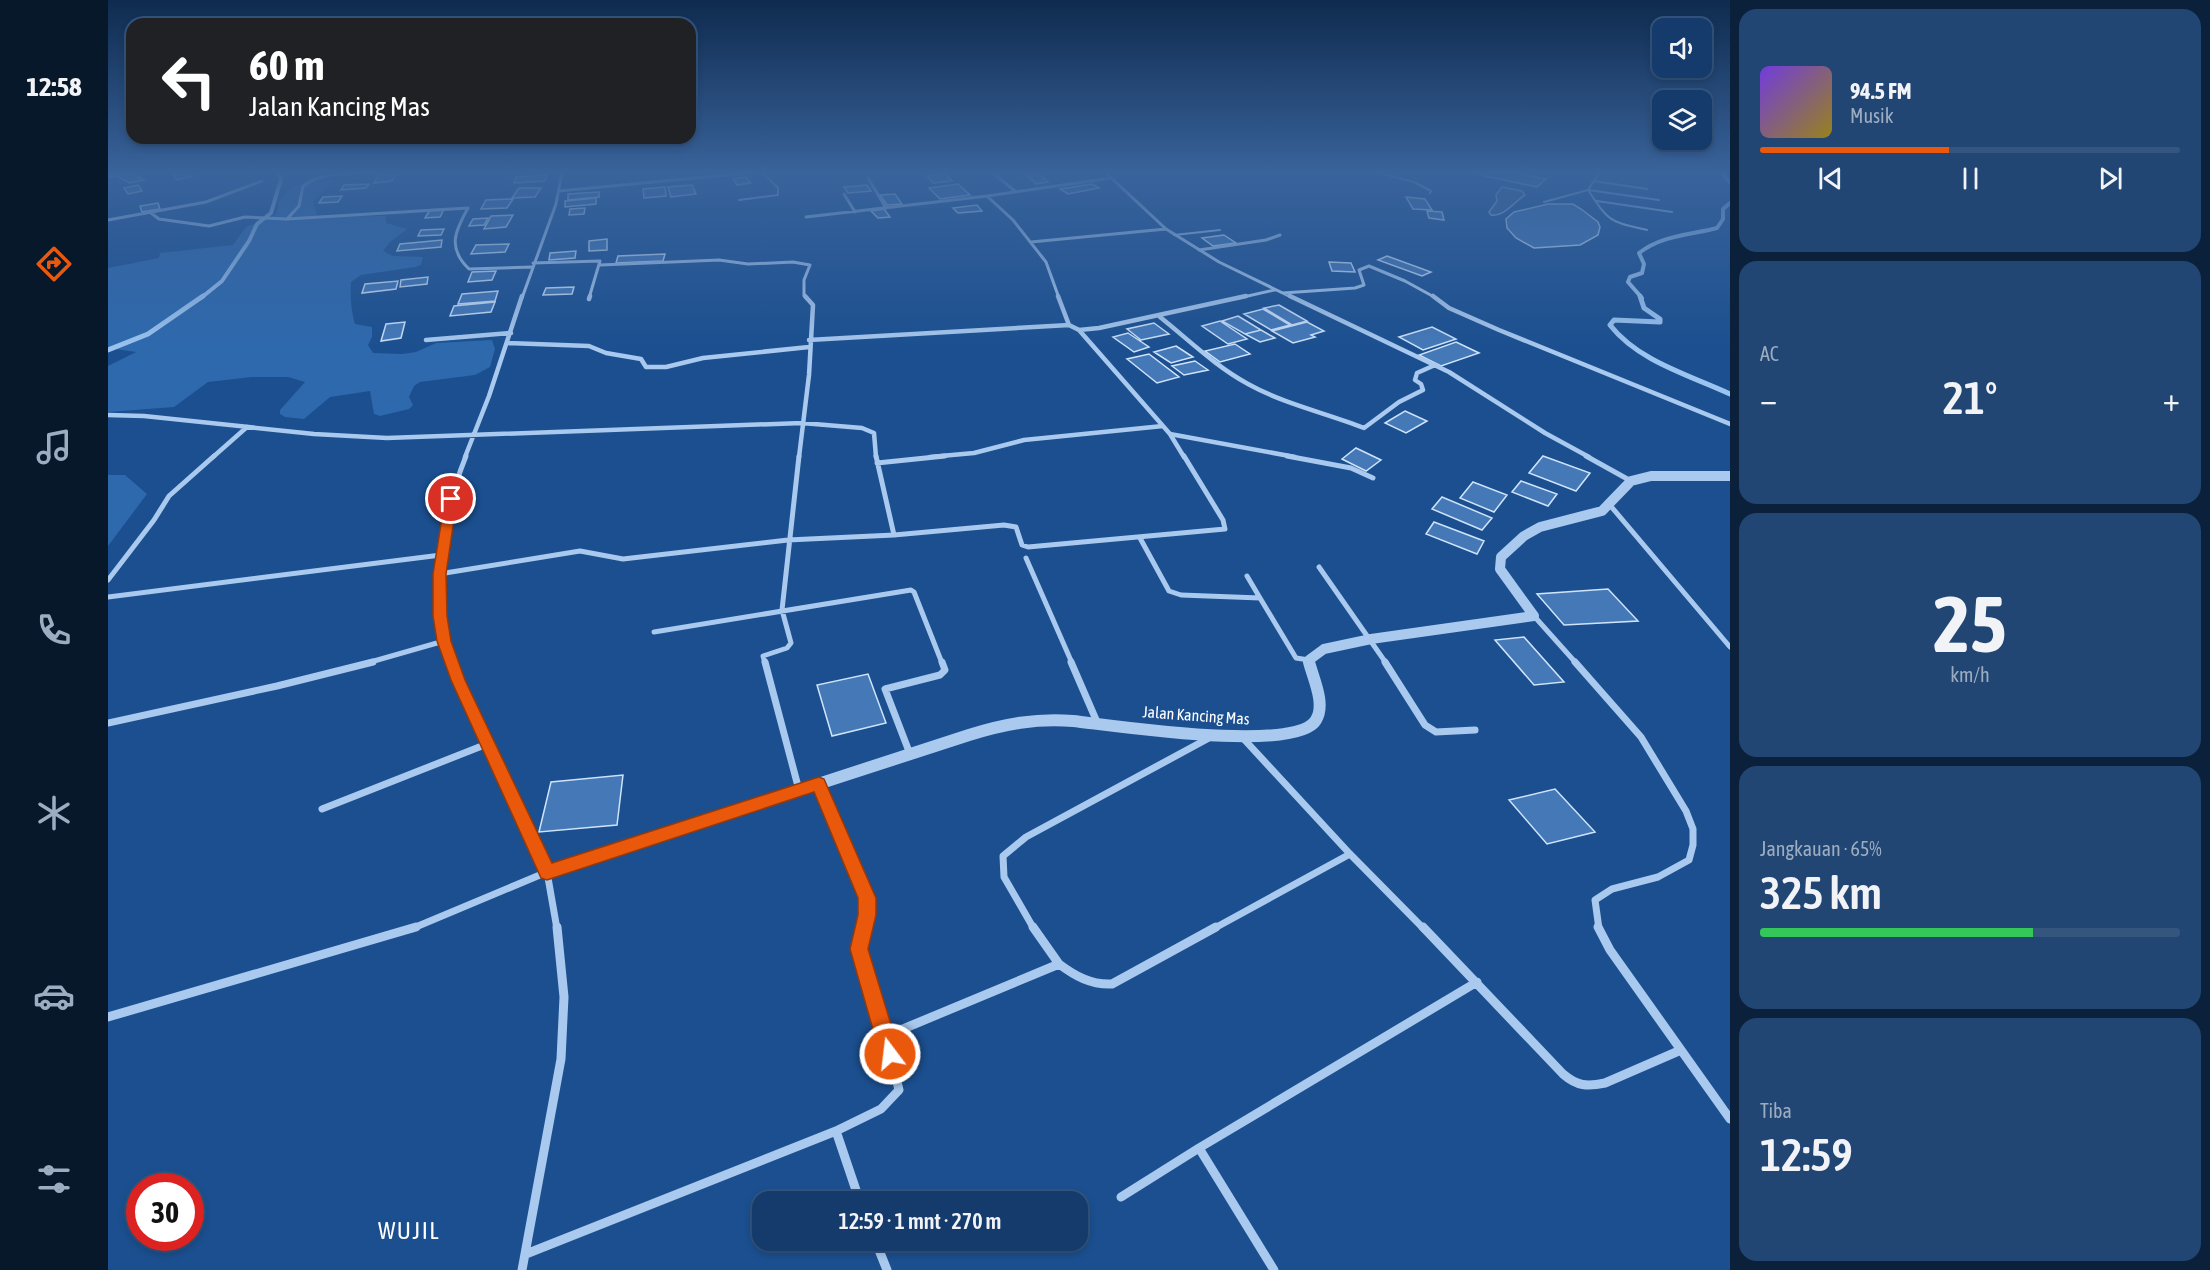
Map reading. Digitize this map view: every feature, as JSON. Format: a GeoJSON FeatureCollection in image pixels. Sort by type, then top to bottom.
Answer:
{"type":"FeatureCollection","features":[{"type":"Feature","properties":{"kind":"street"},"geometry":{"type":"LineString","coordinates":[[457,232],[453,244],[456,255],[470,269],[600,261],[589,299]]}},
{"type":"Feature","properties":{"kind":"street"},"geometry":{"type":"LineString","coordinates":[[522,1270],[561,1059],[564,997],[554,903],[547,872],[458,680],[444,641],[440,616],[439,574],[447,515],[455,483],[511,333],[545,232]]}},
{"type":"Feature","properties":{"kind":"street"},"geometry":{"type":"LineString","coordinates":[[1023,232],[1046,262],[1069,325]]}},
{"type":"Feature","properties":{"kind":"street"},"geometry":{"type":"LineString","coordinates":[[1031,242],[1140,232]]}},
{"type":"Feature","properties":{"kind":"street"},"geometry":{"type":"LineString","coordinates":[[1170,232],[1279,293],[1435,365],[1545,433],[1631,481]]}},
{"type":"Feature","properties":{"kind":"street"},"geometry":{"type":"LineString","coordinates":[[1198,250],[1266,240],[1280,235]]}},
{"type":"Feature","properties":{"kind":"street"},"geometry":{"type":"LineString","coordinates":[[600,265],[719,260],[756,265],[803,263],[810,265],[804,280],[804,295],[813,304],[809,340],[809,375],[788,540],[782,610],[790,646],[764,654],[763,659],[799,790]]}},
{"type":"Feature","properties":{"kind":"street"},"geometry":{"type":"LineString","coordinates":[[1279,293],[1355,288],[1364,285],[1359,270],[1369,266],[1405,281],[1435,297],[1449,308],[1489,326],[1730,424]]}},
{"type":"Feature","properties":{"kind":"street"},"geometry":{"type":"LineString","coordinates":[[1079,330],[1160,317],[1274,290]]}},
{"type":"Feature","properties":{"kind":"street"},"geometry":{"type":"LineString","coordinates":[[1160,317],[1247,384],[1279,398],[1364,428],[1399,402],[1423,390],[1421,384],[1415,380],[1417,373],[1435,365]]}},
{"type":"Feature","properties":{"kind":"street"},"geometry":{"type":"LineString","coordinates":[[439,574],[580,551],[623,559],[788,540],[894,535],[1004,525],[1016,527],[1024,547],[1225,529],[1223,520],[1170,434],[1079,330],[1069,325],[809,340]]}},
{"type":"Feature","properties":{"kind":"street"},"geometry":{"type":"LineString","coordinates":[[426,339],[511,333]]}},
{"type":"Feature","properties":{"kind":"street"},"geometry":{"type":"LineString","coordinates":[[507,343],[589,346],[606,353],[641,359],[646,367],[666,367],[703,358],[809,347]]}},
{"type":"Feature","properties":{"kind":"street"},"geometry":{"type":"LineString","coordinates":[[108,415],[144,416],[314,434],[387,438],[802,423],[869,429],[874,433],[877,463],[894,535]]}},
{"type":"Feature","properties":{"kind":"street"},"geometry":{"type":"LineString","coordinates":[[877,463],[974,453],[1024,440],[1162,426]]}},
{"type":"Feature","properties":{"kind":"street"},"geometry":{"type":"LineString","coordinates":[[108,580],[154,520],[169,496],[247,427]]}},
{"type":"Feature","properties":{"kind":"street"},"geometry":{"type":"LineString","coordinates":[[1170,434],[1300,461],[1351,468],[1373,478]]}},
{"type":"Feature","properties":{"kind":"street"},"geometry":{"type":"LineString","coordinates":[[1730,476],[1651,476],[1631,481],[1624,485],[1610,504],[1597,513],[1532,531],[1501,557],[1499,563],[1504,577],[1534,616],[1641,737],[1686,811],[1693,829],[1693,845],[1689,860],[1658,877],[1612,889],[1595,900],[1594,915],[1598,932],[1730,1119]]}},
{"type":"Feature","properties":{"kind":"street"},"geometry":{"type":"LineString","coordinates":[[1610,504],[1730,647]]}},
{"type":"Feature","properties":{"kind":"street"},"geometry":{"type":"LineString","coordinates":[[1140,538],[1169,591],[1175,594],[1260,598]]}},
{"type":"Feature","properties":{"kind":"street"},"geometry":{"type":"LineString","coordinates":[[108,597],[441,555]]}},
{"type":"Feature","properties":{"kind":"street"},"geometry":{"type":"LineString","coordinates":[[1026,558],[1097,722]]}},
{"type":"Feature","properties":{"kind":"street"},"geometry":{"type":"LineString","coordinates":[[1319,567],[1371,639],[1431,729],[1436,732],[1475,730]]}},
{"type":"Feature","properties":{"kind":"street"},"geometry":{"type":"LineString","coordinates":[[1247,576],[1296,658],[1309,660],[1324,649],[1371,639],[1534,616]]}},
{"type":"Feature","properties":{"kind":"street"},"geometry":{"type":"LineString","coordinates":[[654,632],[907,589],[914,592],[945,670],[940,675],[885,689],[910,754]]}},
{"type":"Feature","properties":{"kind":"street"},"geometry":{"type":"LineString","coordinates":[[108,723],[274,687],[384,660],[444,641]]}},
{"type":"Feature","properties":{"kind":"street","name":"Jalan Kancing Mas"},"geometry":{"type":"LineString","coordinates":[[547,872],[910,754],[996,727],[1024,721],[1049,719],[1097,722],[1212,736],[1263,736],[1305,730],[1315,723],[1319,711],[1309,660]]}},
{"type":"Feature","properties":{"kind":"street"},"geometry":{"type":"LineString","coordinates":[[1212,736],[1026,837],[1003,856],[1004,877],[1042,942],[1059,964],[1076,977],[1100,985],[1112,984],[1350,854]]}},
{"type":"Feature","properties":{"kind":"street"},"geometry":{"type":"LineString","coordinates":[[1240,736],[1350,854],[1478,982],[1563,1074],[1575,1084],[1603,1085],[1681,1050]]}},
{"type":"Feature","properties":{"kind":"street"},"geometry":{"type":"LineString","coordinates":[[322,809],[487,744]]}},
{"type":"Feature","properties":{"kind":"street"},"geometry":{"type":"LineString","coordinates":[[526,1254],[836,1131],[884,1107],[896,1098],[899,1090],[886,1036],[859,949],[867,915],[867,898],[819,784]]}},
{"type":"Feature","properties":{"kind":"street"},"geometry":{"type":"LineString","coordinates":[[108,1017],[414,928],[547,872]]}},
{"type":"Feature","properties":{"kind":"street"},"geometry":{"type":"LineString","coordinates":[[886,1036],[1059,964]]}},
{"type":"Feature","properties":{"kind":"street"},"geometry":{"type":"LineString","coordinates":[[1120,1197],[1478,982]]}},
{"type":"Feature","properties":{"kind":"street"},"geometry":{"type":"LineString","coordinates":[[836,1131],[856,1191]]}},
{"type":"Feature","properties":{"kind":"street"},"geometry":{"type":"LineString","coordinates":[[1199,1148],[1274,1270]]}},
{"type":"Feature","properties":{"kind":"street"},"geometry":{"type":"LineString","coordinates":[[879,1251],[887,1270]]}},
{"type":"Feature","properties":{"kind":"lane"},"geometry":{"type":"LineString","coordinates":[[1174,235],[1199,232]]}},
{"type":"Feature","properties":{"kind":"shaded area"},"geometry":{"type":"Polygon","coordinates":[[[242,232],[403,232],[383,251],[393,256],[423,257],[421,265],[361,275],[351,282],[351,303],[355,324],[372,327],[372,337],[368,345],[373,353],[402,354],[416,352],[436,343],[492,340],[495,349],[490,367],[475,375],[420,382],[414,386],[409,397],[413,405],[409,409],[380,416],[374,414],[370,391],[330,397],[304,419],[285,417],[280,414],[280,410],[305,382],[288,377],[252,377],[208,382],[174,407],[108,412],[108,366],[136,352],[108,348],[108,268],[159,258],[160,253],[233,245],[242,232]]]}},
{"type":"Feature","properties":{"kind":"shaded area"},"geometry":{"type":"Polygon","coordinates":[[[108,475],[125,475],[147,494],[108,546],[108,475]]]}},
{"type":"Feature","properties":{"kind":"building"},"geometry":{"type":"Polygon","coordinates":[[[420,232],[442,232],[441,235],[418,236],[420,232]]]}},
{"type":"Feature","properties":{"kind":"building"},"geometry":{"type":"Polygon","coordinates":[[[1511,232],[1599,232],[1598,235],[1580,245],[1534,248],[1516,238],[1511,232]]]}},
{"type":"Feature","properties":{"kind":"building"},"geometry":{"type":"Polygon","coordinates":[[[1224,235],[1236,243],[1213,246],[1202,238],[1224,235]]]}},
{"type":"Feature","properties":{"kind":"building"},"geometry":{"type":"Polygon","coordinates":[[[607,239],[607,250],[589,251],[589,241],[607,239]]]}},
{"type":"Feature","properties":{"kind":"building"},"geometry":{"type":"Polygon","coordinates":[[[442,240],[441,247],[397,251],[400,244],[442,240]]]}},
{"type":"Feature","properties":{"kind":"building"},"geometry":{"type":"Polygon","coordinates":[[[509,244],[505,252],[471,254],[476,245],[509,244]]]}},
{"type":"Feature","properties":{"kind":"building"},"geometry":{"type":"Polygon","coordinates":[[[576,251],[575,258],[549,260],[550,253],[576,251]]]}},
{"type":"Feature","properties":{"kind":"building"},"geometry":{"type":"Polygon","coordinates":[[[665,254],[663,261],[616,263],[618,256],[665,254]]]}},
{"type":"Feature","properties":{"kind":"building"},"geometry":{"type":"Polygon","coordinates":[[[1387,256],[1431,272],[1422,276],[1378,260],[1387,256]]]}},
{"type":"Feature","properties":{"kind":"building"},"geometry":{"type":"Polygon","coordinates":[[[1329,262],[1351,263],[1355,272],[1332,271],[1329,262]]]}},
{"type":"Feature","properties":{"kind":"building"},"geometry":{"type":"Polygon","coordinates":[[[496,271],[492,280],[468,282],[472,272],[496,271]]]}},
{"type":"Feature","properties":{"kind":"building"},"geometry":{"type":"Polygon","coordinates":[[[428,277],[427,284],[400,287],[401,280],[428,277]]]}},
{"type":"Feature","properties":{"kind":"building"},"geometry":{"type":"Polygon","coordinates":[[[398,281],[396,289],[362,293],[365,284],[398,281]]]}},
{"type":"Feature","properties":{"kind":"building"},"geometry":{"type":"Polygon","coordinates":[[[574,287],[572,294],[543,295],[546,288],[574,287]]]}},
{"type":"Feature","properties":{"kind":"building"},"geometry":{"type":"Polygon","coordinates":[[[498,291],[495,301],[458,304],[462,294],[498,291]]]}},
{"type":"Feature","properties":{"kind":"building"},"geometry":{"type":"Polygon","coordinates":[[[495,302],[491,312],[450,316],[454,306],[495,302]]]}},
{"type":"Feature","properties":{"kind":"building"},"geometry":{"type":"Polygon","coordinates":[[[1279,305],[1307,321],[1292,325],[1264,308],[1279,305]]]}},
{"type":"Feature","properties":{"kind":"building"},"geometry":{"type":"Polygon","coordinates":[[[1263,309],[1290,325],[1271,330],[1244,314],[1263,309]]]}},
{"type":"Feature","properties":{"kind":"building"},"geometry":{"type":"Polygon","coordinates":[[[1238,316],[1261,330],[1245,334],[1222,321],[1238,316]]]}},
{"type":"Feature","properties":{"kind":"building"},"geometry":{"type":"Polygon","coordinates":[[[1220,321],[1247,339],[1228,344],[1202,326],[1220,321]]]}},
{"type":"Feature","properties":{"kind":"building"},"geometry":{"type":"Polygon","coordinates":[[[405,322],[401,338],[381,341],[386,324],[405,322]]]}},
{"type":"Feature","properties":{"kind":"building"},"geometry":{"type":"Polygon","coordinates":[[[1307,322],[1324,331],[1311,335],[1315,337],[1293,343],[1272,331],[1307,322]]]}},
{"type":"Feature","properties":{"kind":"building"},"geometry":{"type":"Polygon","coordinates":[[[1154,323],[1169,334],[1141,340],[1127,329],[1154,323]]]}},
{"type":"Feature","properties":{"kind":"building"},"geometry":{"type":"Polygon","coordinates":[[[1432,327],[1456,339],[1423,350],[1399,337],[1432,327]]]}},
{"type":"Feature","properties":{"kind":"building"},"geometry":{"type":"Polygon","coordinates":[[[1261,330],[1275,338],[1260,342],[1245,334],[1261,330]]]}},
{"type":"Feature","properties":{"kind":"building"},"geometry":{"type":"Polygon","coordinates":[[[1128,333],[1149,347],[1134,352],[1113,337],[1128,333]]]}},
{"type":"Feature","properties":{"kind":"building"},"geometry":{"type":"Polygon","coordinates":[[[1456,342],[1479,353],[1441,366],[1419,355],[1456,342]]]}},
{"type":"Feature","properties":{"kind":"building"},"geometry":{"type":"Polygon","coordinates":[[[1235,344],[1250,354],[1220,362],[1205,351],[1235,344]]]}},
{"type":"Feature","properties":{"kind":"building"},"geometry":{"type":"Polygon","coordinates":[[[1176,346],[1193,357],[1171,363],[1154,352],[1176,346]]]}},
{"type":"Feature","properties":{"kind":"building"},"geometry":{"type":"Polygon","coordinates":[[[1149,354],[1179,377],[1157,383],[1127,359],[1149,354]]]}},
{"type":"Feature","properties":{"kind":"building"},"geometry":{"type":"Polygon","coordinates":[[[1195,361],[1208,370],[1184,375],[1172,366],[1195,361]]]}},
{"type":"Feature","properties":{"kind":"building"},"geometry":{"type":"Polygon","coordinates":[[[1405,411],[1427,421],[1406,433],[1385,423],[1405,411]]]}},
{"type":"Feature","properties":{"kind":"building"},"geometry":{"type":"Polygon","coordinates":[[[1356,448],[1381,460],[1366,471],[1342,459],[1356,448]]]}},
{"type":"Feature","properties":{"kind":"building"},"geometry":{"type":"Polygon","coordinates":[[[1543,456],[1590,473],[1576,491],[1529,473],[1543,456]]]}},
{"type":"Feature","properties":{"kind":"building"},"geometry":{"type":"Polygon","coordinates":[[[1521,481],[1557,494],[1548,506],[1512,492],[1521,481]]]}},
{"type":"Feature","properties":{"kind":"building"},"geometry":{"type":"Polygon","coordinates":[[[1473,482],[1507,495],[1494,512],[1460,498],[1473,482]]]}},
{"type":"Feature","properties":{"kind":"building"},"geometry":{"type":"Polygon","coordinates":[[[1442,497],[1492,518],[1482,530],[1432,509],[1442,497]]]}},
{"type":"Feature","properties":{"kind":"building"},"geometry":{"type":"Polygon","coordinates":[[[1434,522],[1484,541],[1477,554],[1426,534],[1434,522]]]}},
{"type":"Feature","properties":{"kind":"building"},"geometry":{"type":"Polygon","coordinates":[[[1608,589],[1638,621],[1564,625],[1537,594],[1608,589]]]}},
{"type":"Feature","properties":{"kind":"building"},"geometry":{"type":"Polygon","coordinates":[[[1524,637],[1564,682],[1534,685],[1495,640],[1524,637]]]}},
{"type":"Feature","properties":{"kind":"building"},"geometry":{"type":"Polygon","coordinates":[[[868,674],[886,723],[832,736],[817,685],[868,674]]]}},
{"type":"Feature","properties":{"kind":"building"},"geometry":{"type":"Polygon","coordinates":[[[623,775],[617,825],[539,832],[551,782],[623,775]]]}},
{"type":"Feature","properties":{"kind":"building"},"geometry":{"type":"Polygon","coordinates":[[[1555,789],[1595,832],[1547,844],[1509,800],[1555,789]]]}},
{"type":"Feature","properties":{"kind":"waterway"},"geometry":{"type":"LineString","coordinates":[[201,298],[222,281],[253,232]]}},
{"type":"Feature","properties":{"kind":"waterway"},"geometry":{"type":"LineString","coordinates":[[1642,298],[1628,282],[1630,277],[1642,273],[1644,264],[1639,253],[1657,242],[1695,232]]}},
{"type":"Feature","properties":{"kind":"waterway"},"geometry":{"type":"LineString","coordinates":[[108,350],[148,334],[203,296]]}},
{"type":"Feature","properties":{"kind":"waterway"},"geometry":{"type":"LineString","coordinates":[[1640,296],[1644,308],[1660,319],[1660,322],[1614,320],[1610,325],[1622,338],[1649,358],[1730,394]]}},
{"type":"Feature","properties":{"kind":"district","name":"WUJIL"},"geometry":{"type":"Point","coordinates":[409,1230]}},
{"type":"Feature","properties":{"kind":"route"},"geometry":{"type":"LineString","coordinates":[[451,499],[439,574],[440,616],[444,641],[458,680],[547,872],[819,784],[867,898],[867,915],[859,949],[890,1054]]}}]}
